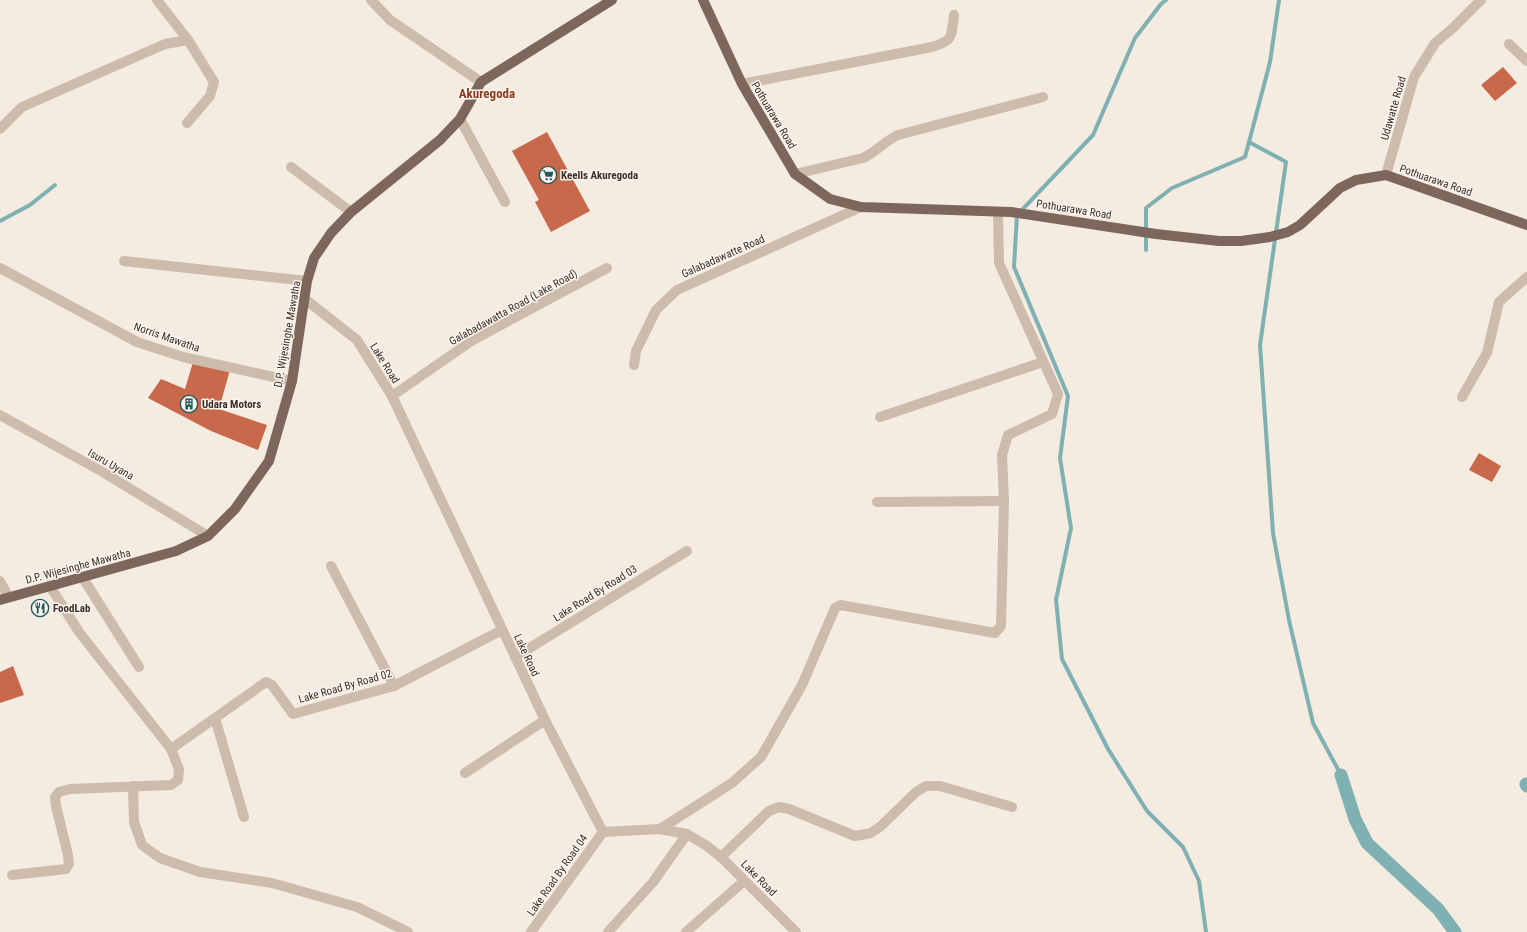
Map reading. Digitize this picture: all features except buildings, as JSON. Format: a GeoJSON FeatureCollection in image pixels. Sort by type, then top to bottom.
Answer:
{"type":"FeatureCollection","features":[{"type":"Feature","properties":{"kind":"main road"},"geometry":{"type":"LineString","coordinates":[[481,82],[612,0]]}},
{"type":"Feature","properties":{"kind":"main road","name":"Pothuarawa Road"},"geometry":{"type":"LineString","coordinates":[[703,0],[742,84],[795,174],[830,198],[861,207],[1011,212],[1039,215],[1156,234],[1219,241],[1241,241],[1270,237],[1288,232],[1300,225],[1340,188],[1356,180],[1386,175],[1527,224]]}},
{"type":"Feature","properties":{"kind":"main road","name":"D.P. Wijesinghe Mawatha"},"geometry":{"type":"LineString","coordinates":[[4,598],[82,578],[176,550],[208,536],[235,509],[269,461],[292,381],[307,281],[314,258],[331,233],[351,212],[440,140],[460,119],[481,82]]}},
{"type":"Feature","properties":{"kind":"street"},"geometry":{"type":"LineString","coordinates":[[157,0],[188,40],[214,82],[210,96],[187,123]]}},
{"type":"Feature","properties":{"kind":"street"},"geometry":{"type":"LineString","coordinates":[[371,0],[390,20],[481,82]]}},
{"type":"Feature","properties":{"kind":"street","name":"Udawatte Road"},"geometry":{"type":"LineString","coordinates":[[1386,175],[1414,77],[1435,43],[1453,28],[1481,0]]}},
{"type":"Feature","properties":{"kind":"street"},"geometry":{"type":"LineString","coordinates":[[742,84],[932,47],[946,42],[951,36],[954,15]]}},
{"type":"Feature","properties":{"kind":"street"},"geometry":{"type":"LineString","coordinates":[[0,129],[22,107],[165,44],[188,40]]}},
{"type":"Feature","properties":{"kind":"street"},"geometry":{"type":"LineString","coordinates":[[1509,44],[1527,61]]}},
{"type":"Feature","properties":{"kind":"street"},"geometry":{"type":"LineString","coordinates":[[795,174],[864,158],[889,139],[898,135],[1043,97]]}},
{"type":"Feature","properties":{"kind":"street"},"geometry":{"type":"LineString","coordinates":[[460,119],[505,202]]}},
{"type":"Feature","properties":{"kind":"street"},"geometry":{"type":"LineString","coordinates":[[291,167],[351,212]]}},
{"type":"Feature","properties":{"kind":"street","name":"Galabadawatte Road"},"geometry":{"type":"LineString","coordinates":[[634,365],[636,351],[656,310],[676,290],[861,207]]}},
{"type":"Feature","properties":{"kind":"street"},"geometry":{"type":"LineString","coordinates":[[660,829],[732,783],[761,757],[802,685],[835,608],[841,605],[995,633],[1001,626],[1004,502],[1002,455],[1008,435],[1052,414],[1058,394],[999,263],[998,212]]}},
{"type":"Feature","properties":{"kind":"street"},"geometry":{"type":"LineString","coordinates":[[124,261],[307,281]]}},
{"type":"Feature","properties":{"kind":"street","name":"Norris Mawatha"},"geometry":{"type":"LineString","coordinates":[[0,268],[137,342],[183,357],[292,381]]}},
{"type":"Feature","properties":{"kind":"street","name":"Galabadawatta Road (Lake Road)"},"geometry":{"type":"LineString","coordinates":[[392,396],[473,340],[608,268]]}},
{"type":"Feature","properties":{"kind":"street"},"geometry":{"type":"LineString","coordinates":[[1462,397],[1487,353],[1499,302],[1527,277]]}},
{"type":"Feature","properties":{"kind":"street","name":"Lake Road"},"geometry":{"type":"LineString","coordinates":[[305,299],[357,340],[392,396],[545,720],[603,832],[660,829],[687,834],[707,846],[721,857],[793,931]]}},
{"type":"Feature","properties":{"kind":"street"},"geometry":{"type":"LineString","coordinates":[[880,417],[1043,362]]}},
{"type":"Feature","properties":{"kind":"street","name":"Isuru Uyana"},"geometry":{"type":"LineString","coordinates":[[0,415],[101,471],[208,536]]}},
{"type":"Feature","properties":{"kind":"street"},"geometry":{"type":"LineString","coordinates":[[877,502],[1004,502]]}},
{"type":"Feature","properties":{"kind":"street","name":"Lake Road By Road 03"},"geometry":{"type":"LineString","coordinates":[[515,657],[687,550]]}},
{"type":"Feature","properties":{"kind":"street"},"geometry":{"type":"LineString","coordinates":[[331,566],[394,686]]}},
{"type":"Feature","properties":{"kind":"street"},"geometry":{"type":"LineString","coordinates":[[82,578],[139,667]]}},
{"type":"Feature","properties":{"kind":"street"},"geometry":{"type":"LineString","coordinates":[[0,581],[4,598]]}},
{"type":"Feature","properties":{"kind":"street"},"geometry":{"type":"LineString","coordinates":[[12,875],[66,869],[69,864],[56,806],[55,797],[59,792],[70,789],[171,785],[178,780],[179,769],[171,749],[79,632],[50,586]]}},
{"type":"Feature","properties":{"kind":"street","name":"Lake Road By Road 02"},"geometry":{"type":"LineString","coordinates":[[171,749],[266,682],[272,685],[293,714],[394,686],[502,630]]}},
{"type":"Feature","properties":{"kind":"street"},"geometry":{"type":"LineString","coordinates":[[215,718],[244,817]]}},
{"type":"Feature","properties":{"kind":"street"},"geometry":{"type":"LineString","coordinates":[[465,773],[545,720]]}},
{"type":"Feature","properties":{"kind":"street"},"geometry":{"type":"LineString","coordinates":[[133,786],[134,822],[142,845],[160,858],[200,872],[272,883],[357,907],[408,932]]}},
{"type":"Feature","properties":{"kind":"street"},"geometry":{"type":"LineString","coordinates":[[721,857],[769,811],[779,807],[789,809],[855,836],[871,833],[881,826],[916,792],[926,786],[940,786],[1012,807]]}},
{"type":"Feature","properties":{"kind":"street","name":"Lake Road By Road 04"},"geometry":{"type":"LineString","coordinates":[[531,932],[603,832]]}},
{"type":"Feature","properties":{"kind":"street"},"geometry":{"type":"LineString","coordinates":[[608,932],[653,882],[687,834]]}},
{"type":"Feature","properties":{"kind":"street"},"geometry":{"type":"LineString","coordinates":[[686,932],[744,881]]}},
{"type":"Feature","properties":{"kind":"waterway"},"geometry":{"type":"LineString","coordinates":[[1166,0],[1161,4],[1135,38],[1093,135],[1017,215],[1014,267],[1068,396],[1060,458],[1071,528],[1056,600],[1062,659],[1108,749],[1147,811],[1183,847],[1199,881],[1206,932]]}},
{"type":"Feature","properties":{"kind":"waterway"},"geometry":{"type":"LineString","coordinates":[[1279,0],[1270,62],[1249,142],[1286,162],[1260,345],[1273,533],[1289,620],[1313,723],[1341,775]]}},
{"type":"Feature","properties":{"kind":"waterway"},"geometry":{"type":"LineString","coordinates":[[1146,250],[1146,208],[1172,188],[1245,157],[1249,142]]}},
{"type":"Feature","properties":{"kind":"waterway"},"geometry":{"type":"LineString","coordinates":[[0,221],[30,205],[55,185]]}},
{"type":"Feature","properties":{"kind":"waterway"},"geometry":{"type":"LineString","coordinates":[[1341,775],[1355,819],[1367,843],[1438,909],[1455,932]]}},
{"type":"Feature","properties":{"kind":"place","name":"Keells Akuregoda"},"geometry":{"type":"Point","coordinates":[548,175]}},
{"type":"Feature","properties":{"kind":"place","name":"Udara Motors"},"geometry":{"type":"Point","coordinates":[189,404]}},
{"type":"Feature","properties":{"kind":"place","name":"FoodLab"},"geometry":{"type":"Point","coordinates":[40,608]}},
{"type":"Feature","properties":{"kind":"district","name":"Akuregoda"},"geometry":{"type":"Point","coordinates":[487,93]}}]}
